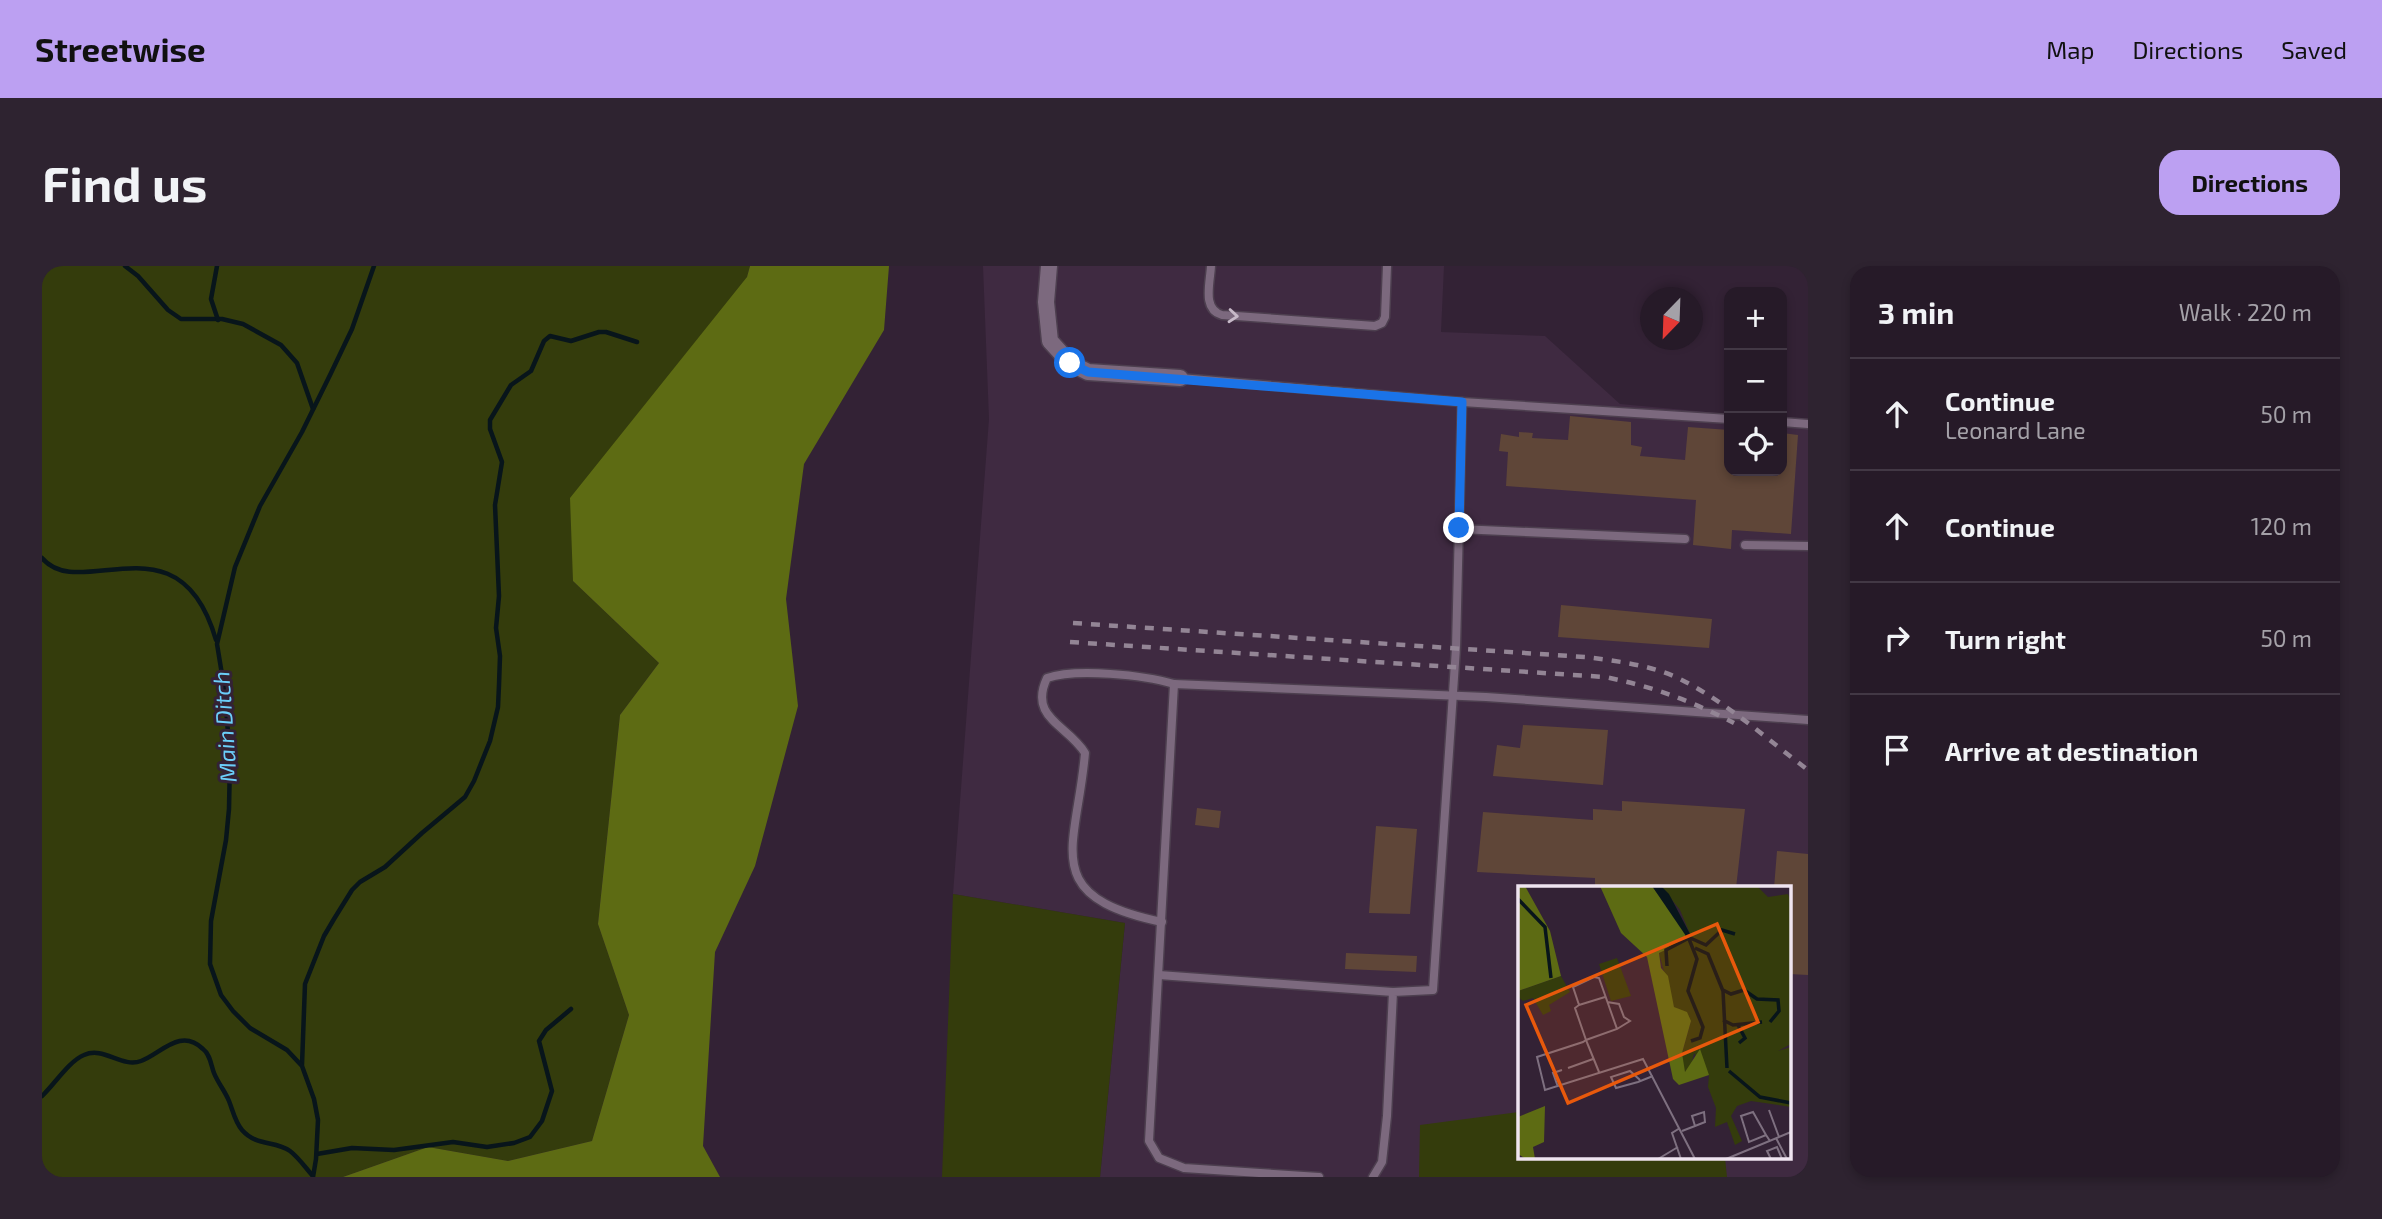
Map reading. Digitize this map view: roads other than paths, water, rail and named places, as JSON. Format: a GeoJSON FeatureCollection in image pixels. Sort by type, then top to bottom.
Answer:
{"type":"FeatureCollection","features":[{"type":"Feature","properties":{"kind":"street"},"geometry":{"type":"LineString","coordinates":[[1049,266],[1046,302],[1050,341],[1070,363],[1088,372],[1180,379]]}},
{"type":"Feature","properties":{"kind":"lane"},"geometry":{"type":"LineString","coordinates":[[1210,266],[1209,306],[1213,312],[1222,315],[1375,326],[1382,323],[1385,317],[1387,266]]}},
{"type":"Feature","properties":{"kind":"lane"},"geometry":{"type":"LineString","coordinates":[[1180,379],[1462,402],[1724,419]]}},
{"type":"Feature","properties":{"kind":"lane"},"geometry":{"type":"LineString","coordinates":[[1159,975],[1392,992],[1433,990],[1453,696],[1462,402]]}},
{"type":"Feature","properties":{"kind":"lane"},"geometry":{"type":"LineString","coordinates":[[1787,422],[1808,424]]}},
{"type":"Feature","properties":{"kind":"lane"},"geometry":{"type":"LineString","coordinates":[[1459,528],[1685,540]]}},
{"type":"Feature","properties":{"kind":"lane"},"geometry":{"type":"LineString","coordinates":[[1745,545],[1808,546]]}},
{"type":"Feature","properties":{"kind":"lane"},"geometry":{"type":"LineString","coordinates":[[1162,922],[1131,915],[1100,901],[1082,885],[1074,871],[1073,832],[1085,753],[1079,744],[1046,715],[1042,703],[1043,687],[1047,678],[1060,674],[1134,676],[1174,684],[1453,696],[1808,720]]}},
{"type":"Feature","properties":{"kind":"lane"},"geometry":{"type":"LineString","coordinates":[[1174,684],[1149,1141],[1159,1158],[1184,1168],[1319,1177]]}},
{"type":"Feature","properties":{"kind":"lane"},"geometry":{"type":"LineString","coordinates":[[1373,1177],[1382,1163],[1392,992]]}},
{"type":"Feature","properties":{"kind":"waterway"},"geometry":{"type":"LineString","coordinates":[[125,266],[138,276],[168,310],[181,319],[222,319],[243,324],[281,345],[297,363],[313,409]]}},
{"type":"Feature","properties":{"kind":"waterway"},"geometry":{"type":"LineString","coordinates":[[217,266],[211,299],[218,320]]}},
{"type":"Feature","properties":{"kind":"waterway","name":"Main Ditch"},"geometry":{"type":"LineString","coordinates":[[313,1177],[318,1120],[314,1099],[302,1066],[287,1050],[250,1028],[233,1011],[221,995],[210,964],[211,921],[229,809],[230,760],[225,693],[217,644],[235,567],[260,506],[302,432],[352,329],[374,266]]}},
{"type":"Feature","properties":{"kind":"waterway"},"geometry":{"type":"LineString","coordinates":[[302,1065],[305,984],[324,936],[352,890],[360,882],[385,867],[465,797],[490,741],[498,707],[499,685],[495,505],[502,462],[490,429],[490,420],[511,385],[531,371],[544,341],[550,336],[571,341],[606,332],[637,342]]}},
{"type":"Feature","properties":{"kind":"waterway"},"geometry":{"type":"LineString","coordinates":[[42,558],[59,569],[80,572],[129,568],[155,570],[179,580],[199,602],[216,640]]}},
{"type":"Feature","properties":{"kind":"waterway"},"geometry":{"type":"LineString","coordinates":[[317,1154],[352,1148],[394,1150],[453,1142],[487,1147],[514,1143],[530,1137],[542,1121],[552,1091],[539,1041],[546,1030],[571,1009]]}},
{"type":"Feature","properties":{"kind":"waterway"},"geometry":{"type":"LineString","coordinates":[[42,1096],[67,1068],[84,1055],[99,1053],[134,1062],[148,1058],[179,1041],[195,1043],[207,1054],[242,1130],[254,1139],[290,1151],[312,1175]]}},
{"type":"Feature","properties":{"kind":"railway"},"geometry":{"type":"LineString","coordinates":[[1073,623],[1585,657],[1634,664],[1669,674],[1697,688],[1808,770]]}},
{"type":"Feature","properties":{"kind":"railway"},"geometry":{"type":"LineString","coordinates":[[1070,642],[1605,677],[1671,695],[1734,723]]}}]}
